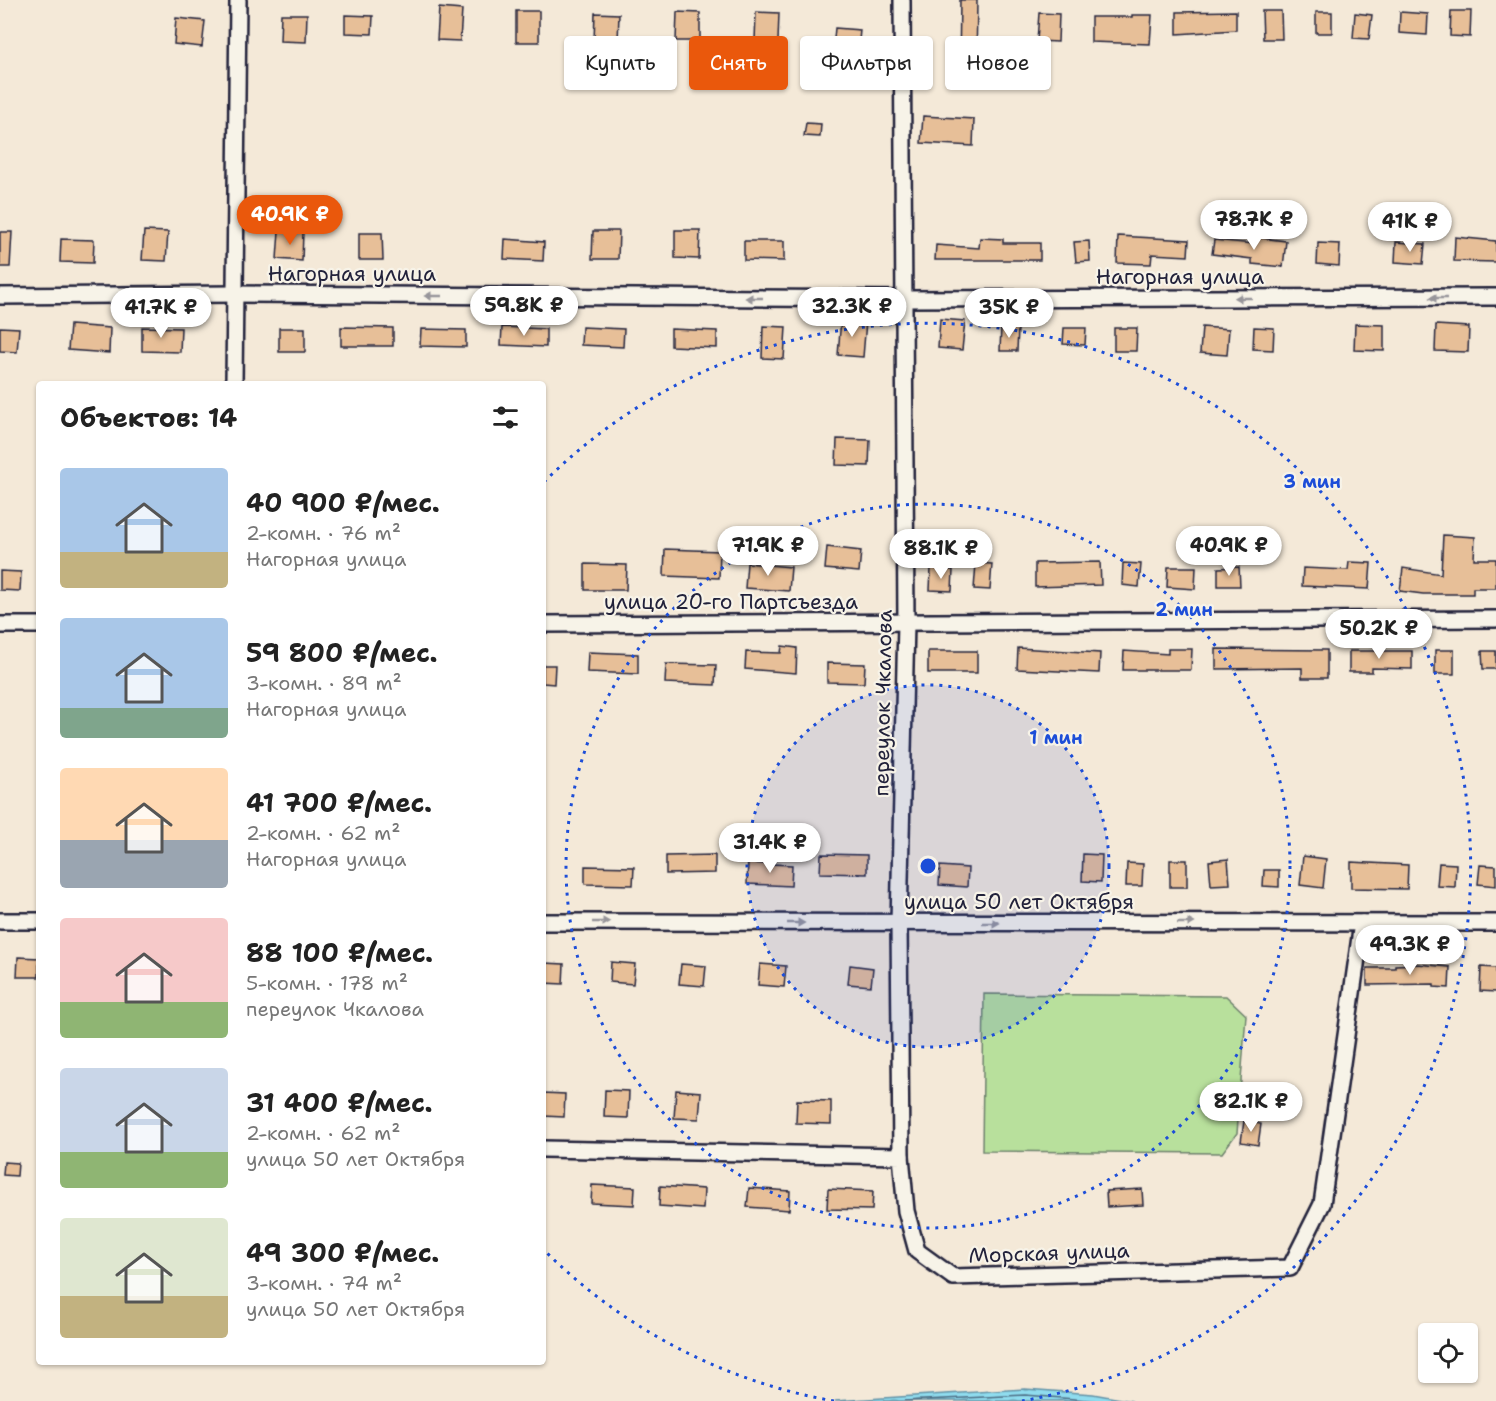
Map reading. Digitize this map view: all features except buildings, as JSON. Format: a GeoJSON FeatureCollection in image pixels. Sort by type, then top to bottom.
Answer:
{"type":"FeatureCollection","features":[{"type":"Feature","properties":{"kind":"street"},"geometry":{"type":"LineString","coordinates":[[234,381],[238,0]]}},
{"type":"Feature","properties":{"kind":"street","name":"переулок Чкалова"},"geometry":{"type":"LineString","coordinates":[[901,1156],[899,923],[906,623],[902,0]]}},
{"type":"Feature","properties":{"kind":"street","name":"Нагорная улица"},"geometry":{"type":"LineString","coordinates":[[0,296],[236,294],[904,299],[1496,297]]}},
{"type":"Feature","properties":{"kind":"street","name":"улица 20-го Партсъезда"},"geometry":{"type":"LineString","coordinates":[[546,624],[1496,620]]}},
{"type":"Feature","properties":{"kind":"street"},"geometry":{"type":"LineString","coordinates":[[0,625],[36,625]]}},
{"type":"Feature","properties":{"kind":"street"},"geometry":{"type":"LineString","coordinates":[[0,921],[36,921]]}},
{"type":"Feature","properties":{"kind":"street","name":"улица 50 лет Октября"},"geometry":{"type":"LineString","coordinates":[[546,922],[1496,923]]}},
{"type":"Feature","properties":{"kind":"street","name":"Морская улица"},"geometry":{"type":"LineString","coordinates":[[901,1156],[906,1211],[917,1251],[952,1276],[1290,1268],[1322,1204],[1362,922]]}},
{"type":"Feature","properties":{"kind":"street"},"geometry":{"type":"LineString","coordinates":[[546,1149],[901,1156]]}},
{"type":"Feature","properties":{"kind":"green space"},"geometry":{"type":"Polygon","coordinates":[[[984,994],[1226,996],[1246,1015],[1237,1133],[1222,1153],[982,1151],[984,994]]]}},
{"type":"Feature","properties":{"kind":"water"},"geometry":{"type":"Polygon","coordinates":[[[1025,1389],[1093,1394],[1132,1401],[835,1401],[1025,1389]]]}}]}
